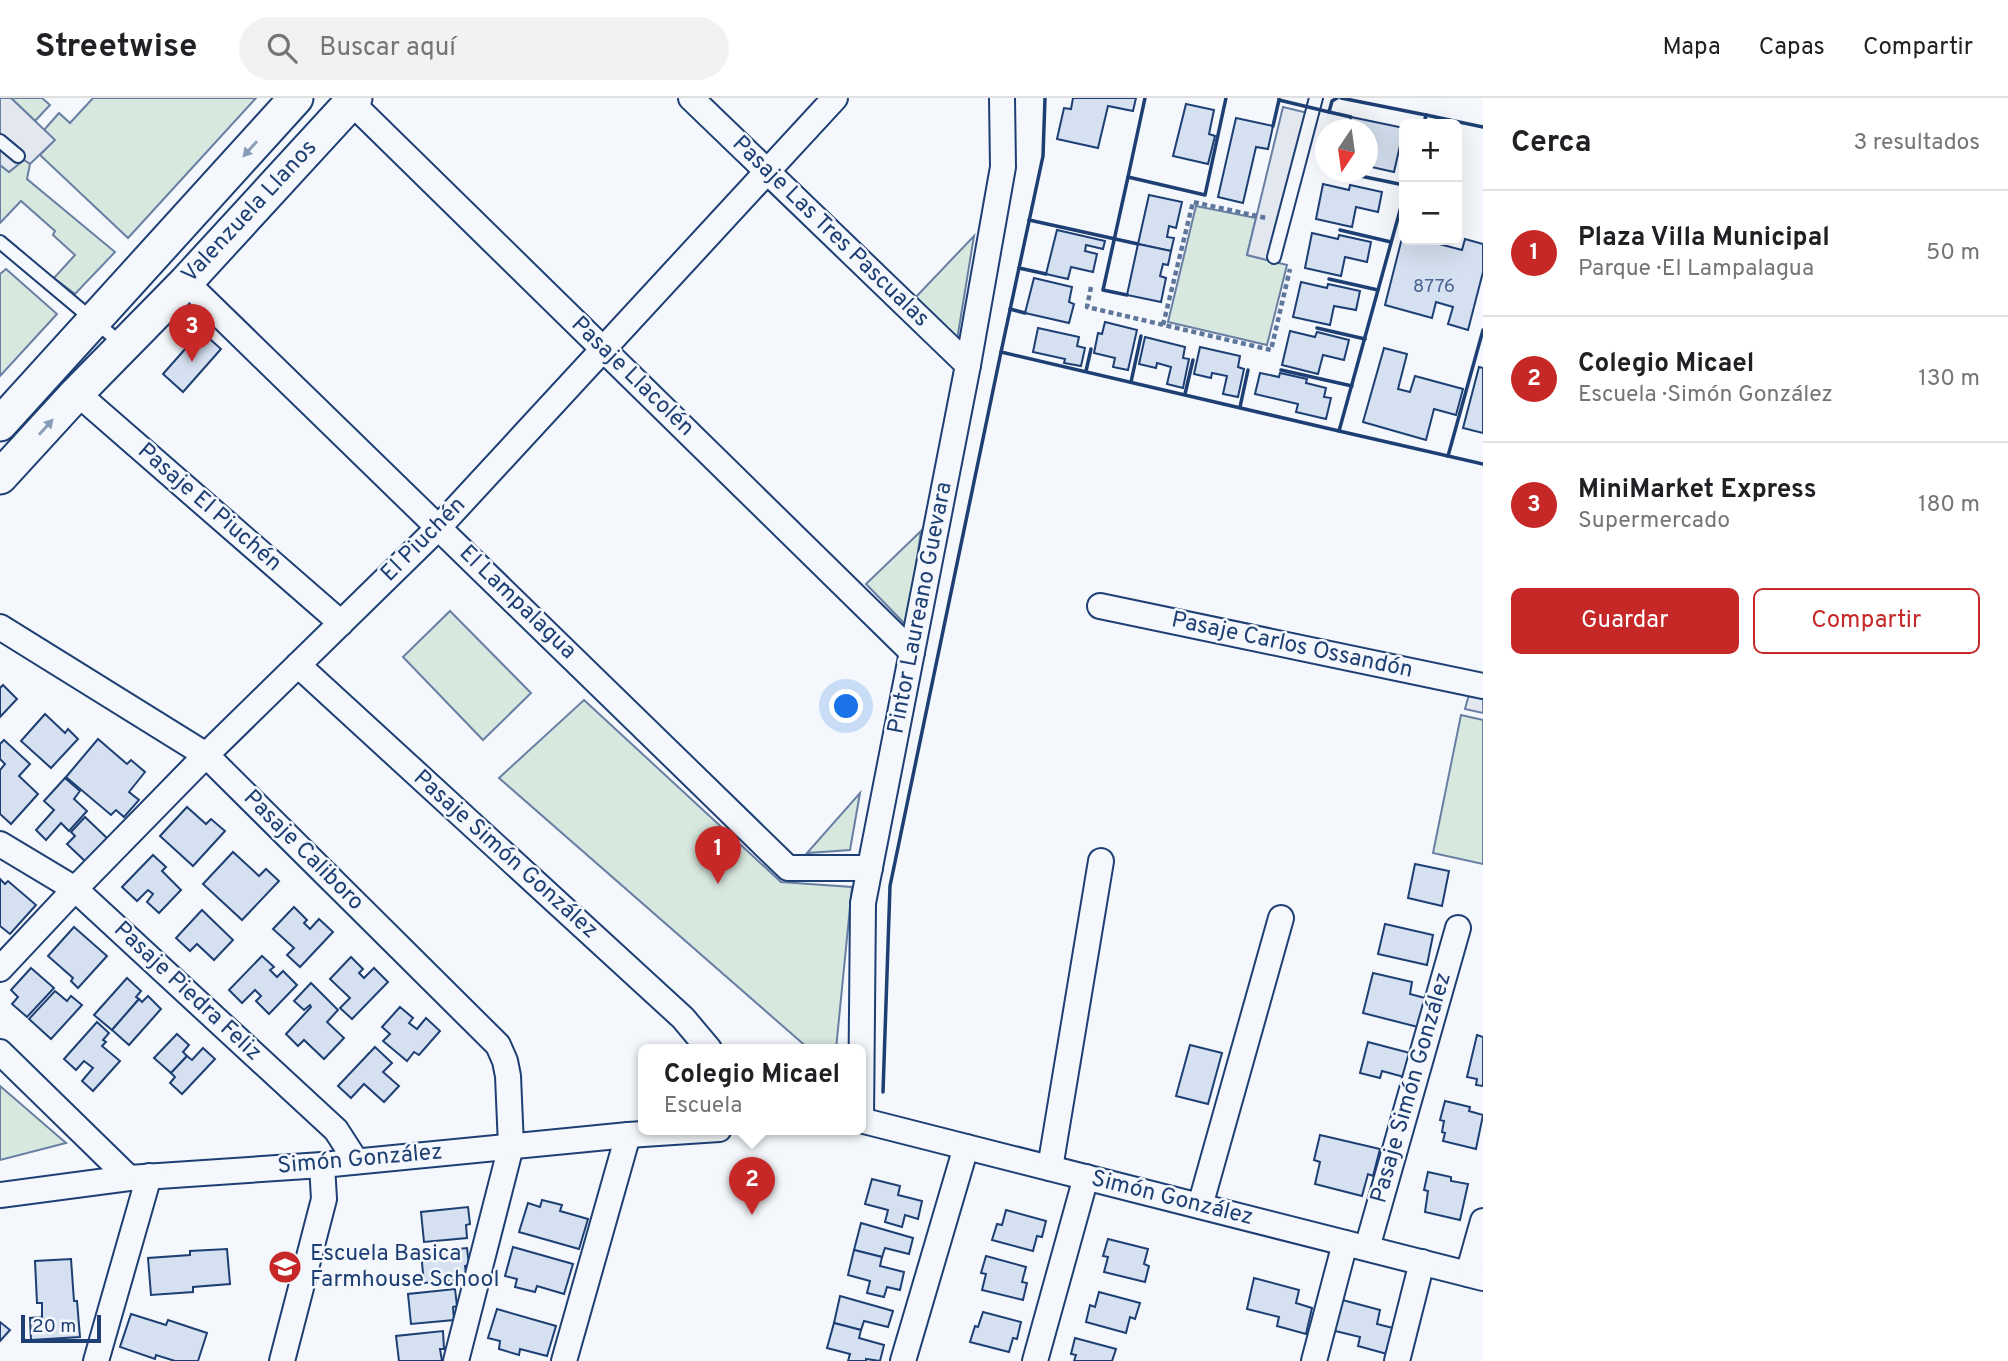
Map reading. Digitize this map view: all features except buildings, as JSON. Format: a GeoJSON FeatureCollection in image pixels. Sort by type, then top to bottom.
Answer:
{"type":"FeatureCollection","features":[{"type":"Feature","properties":{"kind":"main road","name":"Valenzuela Llanos"},"geometry":{"type":"LineString","coordinates":[[0,424],[296,98]]}},
{"type":"Feature","properties":{"kind":"main road","name":"Valenzuela Llanos"},"geometry":{"type":"LineString","coordinates":[[0,477],[77,393],[186,282],[353,100]]}},
{"type":"Feature","properties":{"kind":"street","name":"Pasaje Las Tres Pascualas"},"geometry":{"type":"LineString","coordinates":[[691,98],[968,365]]}},
{"type":"Feature","properties":{"kind":"street","name":"El Piuchén"},"geometry":{"type":"LineString","coordinates":[[0,969],[206,755],[439,527],[835,98]]}},
{"type":"Feature","properties":{"kind":"street","name":"Pintor Laureano Guevara"},"geometry":{"type":"LineString","coordinates":[[862,1044],[863,903],[968,365],[1003,167],[1002,98]]}},
{"type":"Feature","properties":{"kind":"street","name":"Pasaje Llacolén"},"geometry":{"type":"LineString","coordinates":[[353,100],[912,652]]}},
{"type":"Feature","properties":{"kind":"street","name":"El Lampalagua"},"geometry":{"type":"LineString","coordinates":[[186,282],[788,868],[870,868]]}},
{"type":"Feature","properties":{"kind":"street","name":"Pasaje El Piuchén"},"geometry":{"type":"LineString","coordinates":[[77,393],[341,623]]}},
{"type":"Feature","properties":{"kind":"street","name":"Pasaje Carlos Ossandón"},"geometry":{"type":"LineString","coordinates":[[1100,606],[1483,686]]}},
{"type":"Feature","properties":{"kind":"street","name":"Pasaje Caliboro"},"geometry":{"type":"LineString","coordinates":[[0,627],[206,755],[498,1045],[508,1076],[511,1146]]}},
{"type":"Feature","properties":{"kind":"street","name":"Pasaje Simón González"},"geometry":{"type":"LineString","coordinates":[[298,665],[683,1018],[705,1044]]}},
{"type":"Feature","properties":{"kind":"street","name":"Pasaje Piedra Feliz"},"geometry":{"type":"LineString","coordinates":[[0,844],[75,889],[336,1130],[356,1161]]}},
{"type":"Feature","properties":{"kind":"street"},"geometry":{"type":"LineString","coordinates":[[1050,1168],[1101,861]]}},
{"type":"Feature","properties":{"kind":"street"},"geometry":{"type":"LineString","coordinates":[[1200,1206],[1281,918]]}},
{"type":"Feature","properties":{"kind":"street","name":"Pasaje Simón González"},"geometry":{"type":"LineString","coordinates":[[1314,1361],[1356,1245],[1458,928]]}},
{"type":"Feature","properties":{"kind":"street"},"geometry":{"type":"LineString","coordinates":[[0,1052],[139,1177],[96,1361]]}},
{"type":"Feature","properties":{"kind":"street","name":"Simón González"},"geometry":{"type":"LineString","coordinates":[[866,1121],[1476,1276]]}},
{"type":"Feature","properties":{"kind":"street","name":"Simón González"},"geometry":{"type":"LineString","coordinates":[[0,1195],[139,1177],[323,1165],[638,1134]]}},
{"type":"Feature","properties":{"kind":"street"},"geometry":{"type":"LineString","coordinates":[[564,1361],[628,1135]]}},
{"type":"Feature","properties":{"kind":"street"},"geometry":{"type":"LineString","coordinates":[[456,1361],[511,1146]]}},
{"type":"Feature","properties":{"kind":"street"},"geometry":{"type":"LineString","coordinates":[[904,1361],[967,1147]]}},
{"type":"Feature","properties":{"kind":"street"},"geometry":{"type":"LineString","coordinates":[[282,1361],[324,1199],[323,1165]]}},
{"type":"Feature","properties":{"kind":"street"},"geometry":{"type":"LineString","coordinates":[[1035,1361],[1086,1177]]}},
{"type":"Feature","properties":{"kind":"street"},"geometry":{"type":"LineString","coordinates":[[1476,1276],[1483,1221]]}},
{"type":"Feature","properties":{"kind":"street"},"geometry":{"type":"LineString","coordinates":[[1397,1361],[1422,1262]]}},
{"type":"Feature","properties":{"kind":"lane"},"geometry":{"type":"LineString","coordinates":[[1275,257],[1316,98]]}},
{"type":"Feature","properties":{"kind":"lane"},"geometry":{"type":"LineString","coordinates":[[0,141],[18,156]]}},
{"type":"Feature","properties":{"kind":"lane"},"geometry":{"type":"LineString","coordinates":[[0,242],[123,346]]}},
{"type":"Feature","properties":{"kind":"path"},"geometry":{"type":"LineString","coordinates":[[1163,325],[1193,202],[1284,222]]}},
{"type":"Feature","properties":{"kind":"path"},"geometry":{"type":"LineString","coordinates":[[1091,287],[1087,307],[1271,350],[1292,261],[1275,257]]}},
{"type":"Feature","properties":{"kind":"shaded area"},"geometry":{"type":"Polygon","coordinates":[[[0,98],[11,98],[55,140],[30,164],[24,160],[9,172],[0,165],[0,98]]]}},
{"type":"Feature","properties":{"kind":"shaded area"},"geometry":{"type":"Polygon","coordinates":[[[11,98],[42,98],[50,105],[35,121],[11,98]]]}},
{"type":"Feature","properties":{"kind":"shaded area"},"geometry":{"type":"Polygon","coordinates":[[[93,98],[256,98],[128,238],[40,155],[54,140],[44,130],[59,113],[70,123],[93,98]]]}},
{"type":"Feature","properties":{"kind":"shaded area"},"geometry":{"type":"Polygon","coordinates":[[[1283,107],[1316,115],[1279,263],[1247,255],[1283,107]]]}},
{"type":"Feature","properties":{"kind":"shaded area"},"geometry":{"type":"Polygon","coordinates":[[[24,159],[30,164],[27,179],[115,252],[75,294],[54,278],[75,255],[53,235],[55,231],[21,201],[0,223],[0,165],[9,172],[24,159]]]}},
{"type":"Feature","properties":{"kind":"shaded area"},"geometry":{"type":"Polygon","coordinates":[[[1196,206],[1256,218],[1247,255],[1287,265],[1267,345],[1168,322],[1196,206]]]}},
{"type":"Feature","properties":{"kind":"shaded area"},"geometry":{"type":"Polygon","coordinates":[[[974,236],[957,340],[914,299],[974,236]]]}},
{"type":"Feature","properties":{"kind":"shaded area"},"geometry":{"type":"Polygon","coordinates":[[[6,269],[57,314],[0,376],[0,274],[6,269]]]}},
{"type":"Feature","properties":{"kind":"shaded area"},"geometry":{"type":"Polygon","coordinates":[[[921,531],[907,626],[866,584],[921,531]]]}},
{"type":"Feature","properties":{"kind":"shaded area"},"geometry":{"type":"Polygon","coordinates":[[[450,611],[531,693],[483,740],[403,657],[450,611]]]}},
{"type":"Feature","properties":{"kind":"shaded area"},"geometry":{"type":"Polygon","coordinates":[[[1470,691],[1483,694],[1483,713],[1465,709],[1470,691]]]}},
{"type":"Feature","properties":{"kind":"shaded area"},"geometry":{"type":"Polygon","coordinates":[[[584,700],[781,882],[852,887],[836,1044],[803,1044],[499,778],[584,700]]]}},
{"type":"Feature","properties":{"kind":"shaded area"},"geometry":{"type":"Polygon","coordinates":[[[1461,715],[1483,720],[1483,864],[1433,853],[1461,715]]]}},
{"type":"Feature","properties":{"kind":"shaded area"},"geometry":{"type":"Polygon","coordinates":[[[860,793],[850,850],[807,853],[860,793]]]}},
{"type":"Feature","properties":{"kind":"shaded area"},"geometry":{"type":"Polygon","coordinates":[[[0,1086],[66,1143],[0,1160],[0,1086]]]}},
{"type":"Feature","properties":{"kind":"wall"},"geometry":{"type":"LineString","coordinates":[[1045,98],[1043,156],[1001,352],[1339,431],[1399,214]]}},
{"type":"Feature","properties":{"kind":"wall"},"geometry":{"type":"LineString","coordinates":[[1128,177],[1145,98]]}},
{"type":"Feature","properties":{"kind":"wall"},"geometry":{"type":"LineString","coordinates":[[1127,295],[1103,290],[1128,177],[1205,195],[1226,98]]}},
{"type":"Feature","properties":{"kind":"wall"},"geometry":{"type":"LineString","coordinates":[[1279,98],[1329,112],[1332,101],[1337,98]]}},
{"type":"Feature","properties":{"kind":"wall"},"geometry":{"type":"LineString","coordinates":[[1341,98],[1426,115],[1425,119]]}},
{"type":"Feature","properties":{"kind":"wall"},"geometry":{"type":"LineString","coordinates":[[1273,126],[1279,100]]}},
{"type":"Feature","properties":{"kind":"wall"},"geometry":{"type":"LineString","coordinates":[[1329,112],[1351,117]]}},
{"type":"Feature","properties":{"kind":"wall"},"geometry":{"type":"LineString","coordinates":[[1426,115],[1483,127]]}},
{"type":"Feature","properties":{"kind":"wall"},"geometry":{"type":"LineString","coordinates":[[1378,180],[1399,184]]}},
{"type":"Feature","properties":{"kind":"wall"},"geometry":{"type":"LineString","coordinates":[[1029,220],[1138,244]]}},
{"type":"Feature","properties":{"kind":"wall"},"geometry":{"type":"LineString","coordinates":[[1340,230],[1391,242]]}},
{"type":"Feature","properties":{"kind":"wall"},"geometry":{"type":"LineString","coordinates":[[1019,268],[1046,274]]}},
{"type":"Feature","properties":{"kind":"wall"},"geometry":{"type":"LineString","coordinates":[[1329,279],[1378,290]]}},
{"type":"Feature","properties":{"kind":"wall"},"geometry":{"type":"LineString","coordinates":[[1010,309],[1025,313]]}},
{"type":"Feature","properties":{"kind":"wall"},"geometry":{"type":"LineString","coordinates":[[1317,328],[1365,339]]}},
{"type":"Feature","properties":{"kind":"wall"},"geometry":{"type":"LineString","coordinates":[[1448,456],[1483,330]]}},
{"type":"Feature","properties":{"kind":"wall"},"geometry":{"type":"LineString","coordinates":[[1131,382],[1141,336]]}},
{"type":"Feature","properties":{"kind":"wall"},"geometry":{"type":"LineString","coordinates":[[1086,371],[1091,349]]}},
{"type":"Feature","properties":{"kind":"wall"},"geometry":{"type":"LineString","coordinates":[[883,1092],[890,886],[1001,352]]}},
{"type":"Feature","properties":{"kind":"wall"},"geometry":{"type":"LineString","coordinates":[[1185,394],[1193,360]]}},
{"type":"Feature","properties":{"kind":"wall"},"geometry":{"type":"LineString","coordinates":[[1240,407],[1248,370]]}},
{"type":"Feature","properties":{"kind":"wall"},"geometry":{"type":"LineString","coordinates":[[1281,370],[1352,386]]}},
{"type":"Feature","properties":{"kind":"wall"},"geometry":{"type":"LineString","coordinates":[[1339,431],[1483,464]]}},
{"type":"Feature","properties":{"kind":"place","name":"MiniMarket Express"},"geometry":{"type":"Point","coordinates":[192,362]}},
{"type":"Feature","properties":{"kind":"place","name":"Plaza Villa Municipal"},"geometry":{"type":"Point","coordinates":[718,884]}},
{"type":"Feature","properties":{"kind":"place","name":"Colegio Micael"},"geometry":{"type":"Point","coordinates":[752,1215]}},
{"type":"Feature","properties":{"kind":"place","name":"Escuela Basica Farmhouse School"},"geometry":{"type":"Point","coordinates":[285,1267]}}]}
